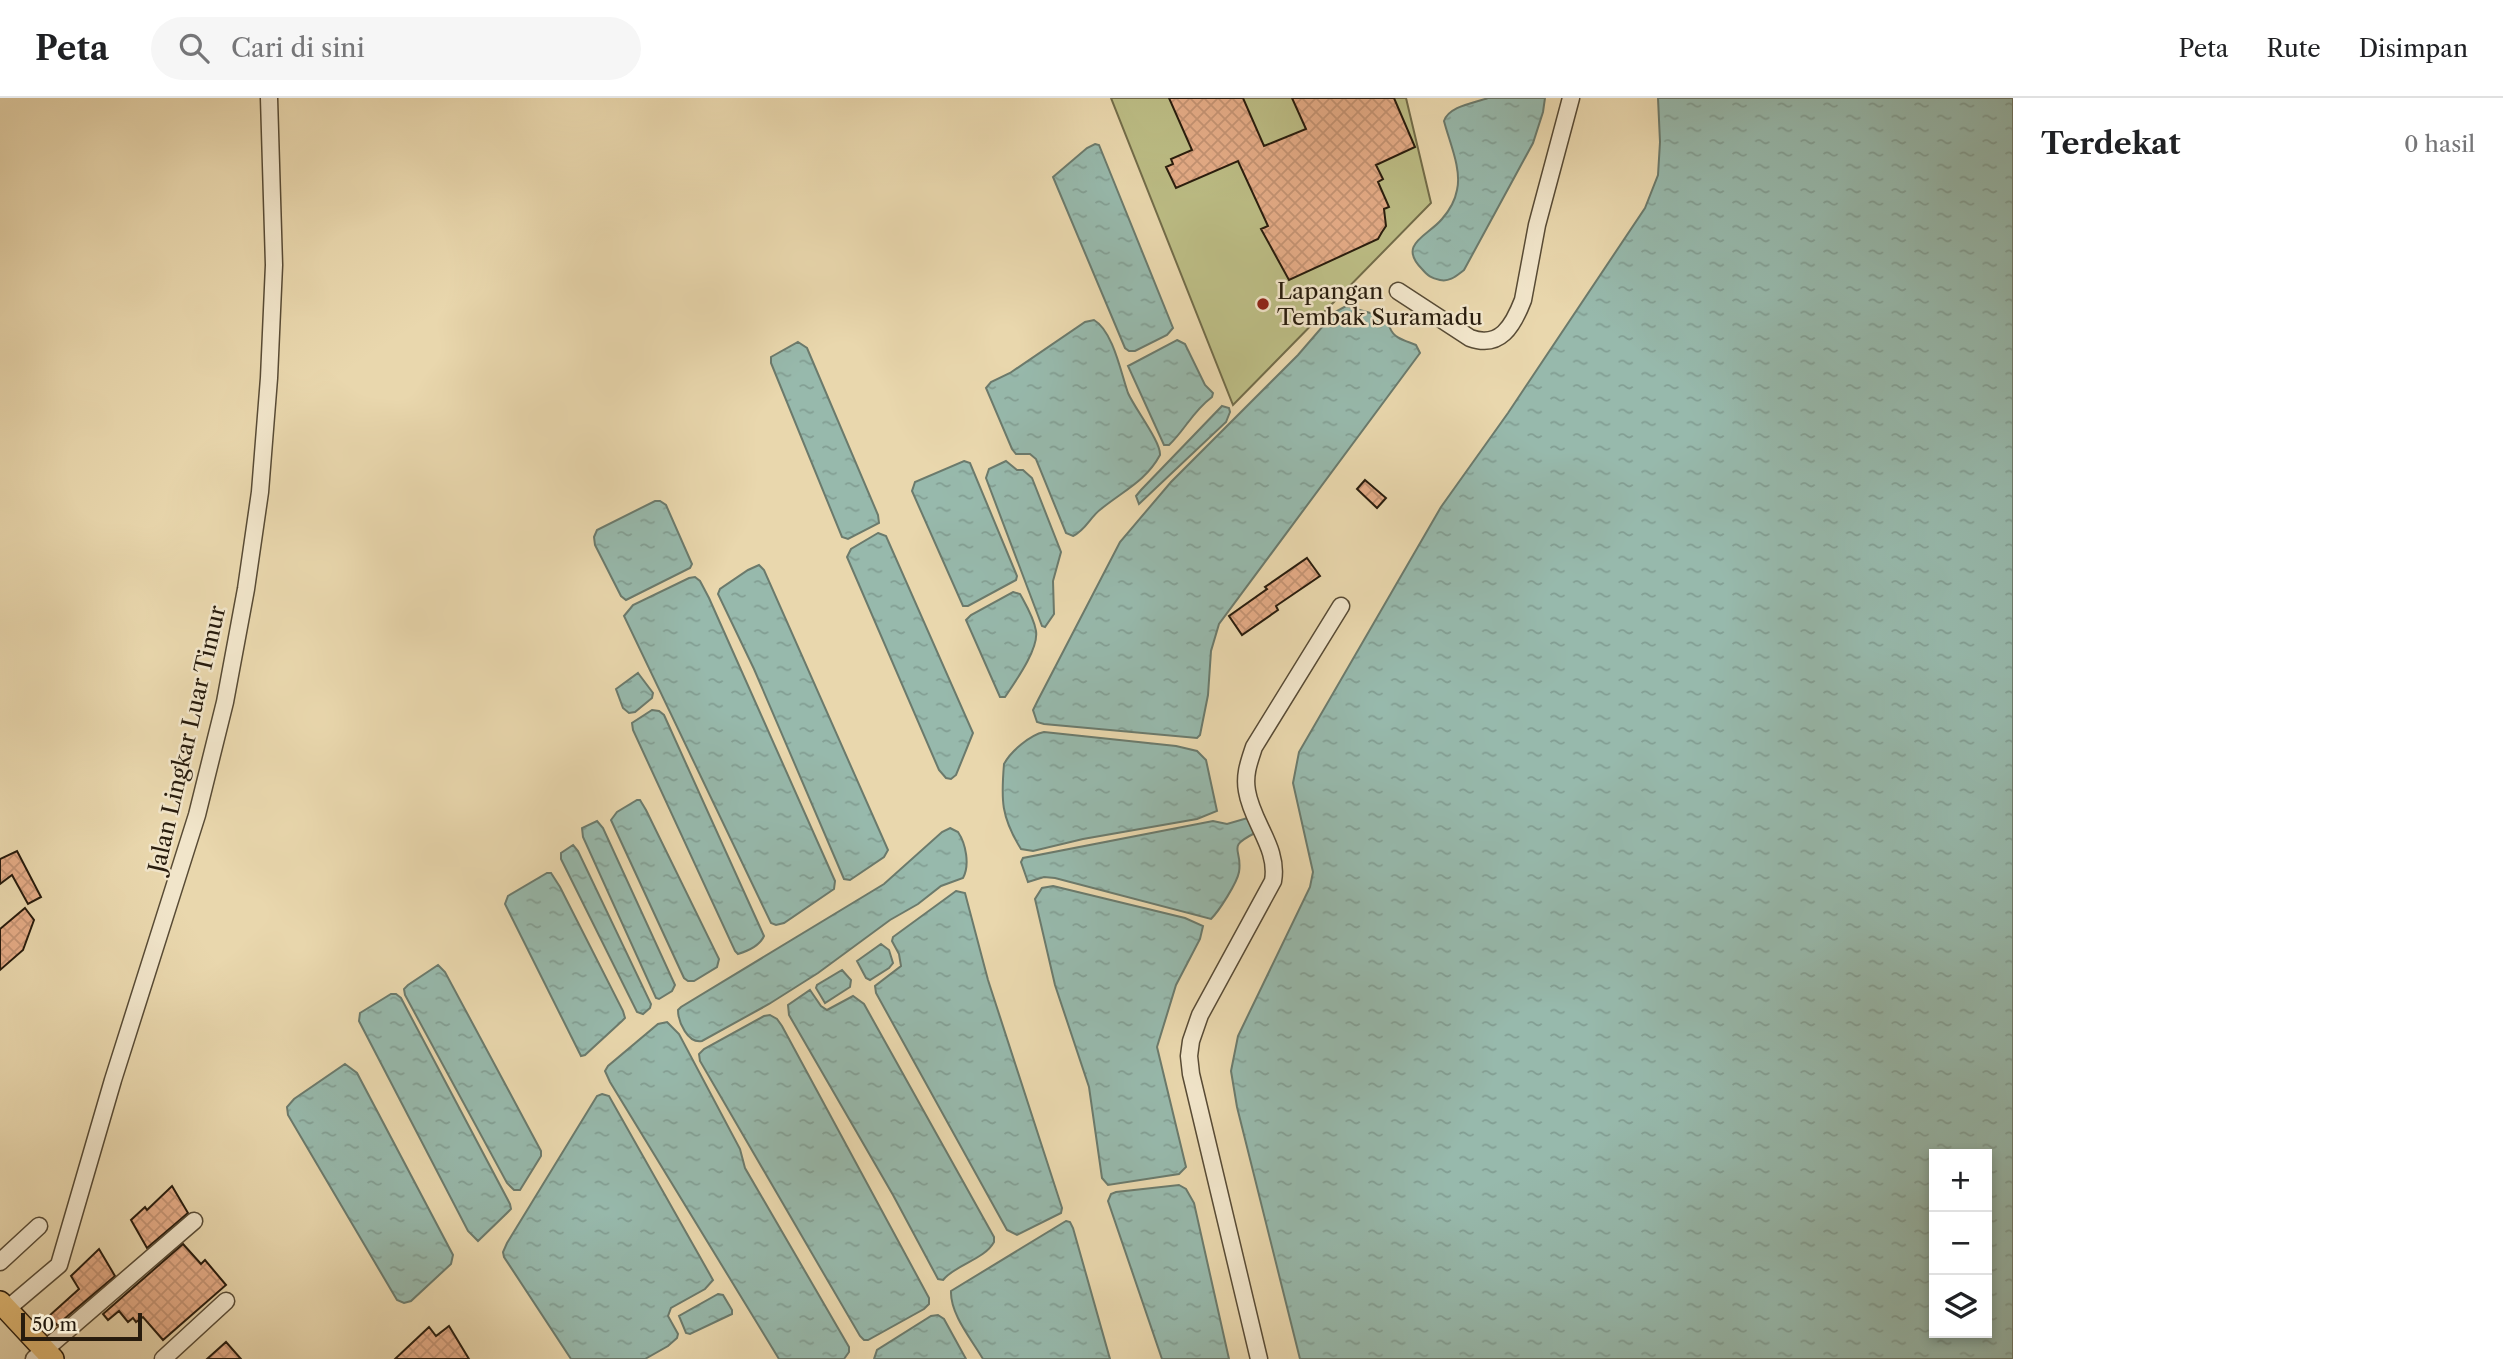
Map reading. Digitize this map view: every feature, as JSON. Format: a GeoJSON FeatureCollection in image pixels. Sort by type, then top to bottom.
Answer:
{"type":"FeatureCollection","features":[{"type":"Feature","properties":{"kind":"main road"},"geometry":{"type":"LineString","coordinates":[[3,1306],[44,1356]]}},
{"type":"Feature","properties":{"kind":"street","name":"Jalan Lingkar Luar Timur"},"geometry":{"type":"LineString","coordinates":[[3,1306],[59,1265],[113,1080],[193,827],[225,702],[246,589],[260,492],[270,378],[274,265],[269,98]]}},
{"type":"Feature","properties":{"kind":"street"},"geometry":{"type":"LineString","coordinates":[[1398,291],[1469,338],[1482,342],[1502,335],[1519,312],[1524,300],[1537,225],[1571,98]]}},
{"type":"Feature","properties":{"kind":"street"},"geometry":{"type":"LineString","coordinates":[[1259,1359],[1218,1194],[1189,1056],[1200,1015],[1273,881],[1273,857],[1247,795],[1246,774],[1254,747],[1341,606]]}},
{"type":"Feature","properties":{"kind":"street"},"geometry":{"type":"LineString","coordinates":[[44,1356],[194,1221]]}},
{"type":"Feature","properties":{"kind":"street"},"geometry":{"type":"LineString","coordinates":[[0,1262],[39,1226]]}},
{"type":"Feature","properties":{"kind":"street"},"geometry":{"type":"LineString","coordinates":[[163,1359],[226,1301]]}},
{"type":"Feature","properties":{"kind":"green space","name":"Lapangan Tembak Suramadu"},"geometry":{"type":"Polygon","coordinates":[[[1111,98],[1406,98],[1431,203],[1233,405],[1111,98]]]}},
{"type":"Feature","properties":{"kind":"water"},"geometry":{"type":"Polygon","coordinates":[[[1488,98],[1545,98],[1533,143],[1464,270],[1450,279],[1437,279],[1424,271],[1413,253],[1417,241],[1447,213],[1456,194],[1456,164],[1444,121],[1456,108],[1488,98]]]}},
{"type":"Feature","properties":{"kind":"water"},"geometry":{"type":"Polygon","coordinates":[[[1658,98],[2013,98],[2013,1359],[1300,1359],[1237,1107],[1231,1071],[1238,1036],[1310,887],[1313,872],[1293,783],[1299,752],[1441,507],[1508,413],[1645,208],[1658,175],[1658,98]]]}},
{"type":"Feature","properties":{"kind":"water"},"geometry":{"type":"Polygon","coordinates":[[[1095,144],[1099,145],[1173,328],[1167,335],[1135,351],[1125,348],[1053,177],[1095,144]]]}},
{"type":"Feature","properties":{"kind":"water"},"geometry":{"type":"Polygon","coordinates":[[[1346,306],[1384,317],[1394,335],[1416,345],[1420,353],[1219,624],[1211,651],[1208,695],[1200,735],[1197,738],[1037,722],[1033,710],[1120,542],[1171,482],[1298,355],[1335,312],[1346,306]]]}},
{"type":"Feature","properties":{"kind":"water"},"geometry":{"type":"Polygon","coordinates":[[[1094,320],[1101,325],[1111,343],[1128,393],[1156,442],[1160,455],[1141,479],[1097,512],[1073,536],[1066,533],[1036,459],[1030,454],[1016,454],[1012,449],[986,388],[991,382],[1010,373],[1085,322],[1094,320]]]}},
{"type":"Feature","properties":{"kind":"water"},"geometry":{"type":"Polygon","coordinates":[[[1177,340],[1185,344],[1205,385],[1213,393],[1175,439],[1169,445],[1164,445],[1128,366],[1177,340]]]}},
{"type":"Feature","properties":{"kind":"water"},"geometry":{"type":"Polygon","coordinates":[[[798,342],[807,348],[878,515],[879,523],[848,539],[842,537],[771,363],[771,357],[798,342]]]}},
{"type":"Feature","properties":{"kind":"water"},"geometry":{"type":"Polygon","coordinates":[[[1222,406],[1229,408],[1230,412],[1226,422],[1139,504],[1136,496],[1141,490],[1222,406]]]}},
{"type":"Feature","properties":{"kind":"water"},"geometry":{"type":"Polygon","coordinates":[[[964,461],[970,463],[1017,576],[1016,580],[968,606],[963,606],[912,491],[915,482],[964,461]]]}},
{"type":"Feature","properties":{"kind":"water"},"geometry":{"type":"Polygon","coordinates":[[[1006,461],[1032,478],[1061,552],[1053,581],[1054,614],[1045,627],[1042,626],[986,478],[989,469],[1006,461]]]}},
{"type":"Feature","properties":{"kind":"water"},"geometry":{"type":"Polygon","coordinates":[[[655,501],[666,505],[692,564],[690,568],[626,600],[621,596],[595,545],[594,537],[597,530],[655,501]]]}},
{"type":"Feature","properties":{"kind":"water"},"geometry":{"type":"Polygon","coordinates":[[[878,533],[886,536],[973,733],[956,775],[951,779],[946,778],[939,770],[847,557],[851,549],[878,533]]]}},
{"type":"Feature","properties":{"kind":"water"},"geometry":{"type":"Polygon","coordinates":[[[759,565],[764,570],[888,850],[884,857],[850,880],[844,879],[754,669],[718,594],[720,589],[759,565]]]}},
{"type":"Feature","properties":{"kind":"water"},"geometry":{"type":"Polygon","coordinates":[[[695,577],[709,598],[835,881],[834,889],[784,923],[776,925],[771,923],[624,616],[633,605],[695,577]]]}},
{"type":"Feature","properties":{"kind":"water"},"geometry":{"type":"Polygon","coordinates":[[[1013,592],[1020,594],[1030,612],[1036,638],[1020,674],[1005,697],[1000,697],[966,620],[1013,592]]]}},
{"type":"Feature","properties":{"kind":"water"},"geometry":{"type":"Polygon","coordinates":[[[638,673],[653,693],[652,698],[635,712],[629,713],[623,708],[616,689],[638,673]]]}},
{"type":"Feature","properties":{"kind":"water"},"geometry":{"type":"Polygon","coordinates":[[[652,710],[664,715],[764,936],[757,945],[742,953],[735,951],[633,730],[632,723],[652,710]]]}},
{"type":"Feature","properties":{"kind":"water"},"geometry":{"type":"Polygon","coordinates":[[[1044,732],[1176,746],[1197,751],[1206,760],[1217,811],[1197,819],[1083,839],[1033,851],[1021,849],[1009,827],[1004,808],[1004,764],[1021,744],[1044,732]]]}},
{"type":"Feature","properties":{"kind":"water"},"geometry":{"type":"Polygon","coordinates":[[[640,800],[646,810],[719,959],[717,967],[694,981],[684,978],[611,820],[617,812],[640,800]]]}},
{"type":"Feature","properties":{"kind":"water"},"geometry":{"type":"Polygon","coordinates":[[[1251,817],[1255,833],[1238,846],[1238,877],[1211,919],[1055,878],[1044,877],[1028,882],[1021,862],[1023,858],[1213,821],[1227,824],[1251,817]]]}},
{"type":"Feature","properties":{"kind":"water"},"geometry":{"type":"Polygon","coordinates":[[[597,821],[603,828],[675,985],[672,991],[659,999],[656,998],[583,837],[582,828],[597,821]]]}},
{"type":"Feature","properties":{"kind":"water"},"geometry":{"type":"Polygon","coordinates":[[[950,828],[958,832],[965,848],[967,861],[963,878],[941,886],[818,973],[769,1004],[702,1041],[688,1036],[680,1020],[678,1010],[681,1007],[884,884],[942,832],[950,828]]]}},
{"type":"Feature","properties":{"kind":"water"},"geometry":{"type":"Polygon","coordinates":[[[573,845],[651,1004],[643,1014],[637,1012],[561,859],[561,853],[573,845]]]}},
{"type":"Feature","properties":{"kind":"water"},"geometry":{"type":"Polygon","coordinates":[[[551,873],[560,887],[625,1018],[581,1056],[505,904],[508,896],[551,873]]]}},
{"type":"Feature","properties":{"kind":"water"},"geometry":{"type":"Polygon","coordinates":[[[1053,886],[1185,918],[1203,926],[1200,939],[1176,985],[1157,1047],[1186,1167],[1179,1174],[1108,1185],[1102,1178],[1089,1087],[1055,985],[1035,899],[1042,888],[1053,886]]]}},
{"type":"Feature","properties":{"kind":"water"},"geometry":{"type":"Polygon","coordinates":[[[956,891],[965,893],[988,980],[1062,1208],[1061,1213],[1017,1235],[1007,1230],[876,993],[875,986],[901,966],[893,937],[956,891]]]}},
{"type":"Feature","properties":{"kind":"water"},"geometry":{"type":"Polygon","coordinates":[[[881,944],[889,950],[893,963],[870,980],[866,978],[857,961],[881,944]]]}},
{"type":"Feature","properties":{"kind":"water"},"geometry":{"type":"Polygon","coordinates":[[[438,965],[445,972],[541,1151],[541,1156],[520,1190],[514,1190],[507,1183],[405,995],[404,989],[408,985],[438,965]]]}},
{"type":"Feature","properties":{"kind":"water"},"geometry":{"type":"Polygon","coordinates":[[[842,970],[851,980],[850,987],[825,1003],[816,988],[817,985],[842,970]]]}},
{"type":"Feature","properties":{"kind":"water"},"geometry":{"type":"Polygon","coordinates":[[[810,990],[827,1010],[853,996],[864,1004],[994,1237],[994,1242],[984,1253],[943,1280],[938,1279],[789,1015],[788,1005],[810,990]]]}},
{"type":"Feature","properties":{"kind":"water"},"geometry":{"type":"Polygon","coordinates":[[[391,994],[401,998],[510,1204],[511,1209],[478,1241],[468,1231],[359,1021],[360,1013],[391,994]]]}},
{"type":"Feature","properties":{"kind":"water"},"geometry":{"type":"Polygon","coordinates":[[[770,1015],[782,1026],[929,1298],[929,1304],[924,1309],[868,1340],[860,1336],[700,1061],[699,1054],[704,1049],[770,1015]]]}},
{"type":"Feature","properties":{"kind":"water"},"geometry":{"type":"Polygon","coordinates":[[[667,1022],[679,1034],[740,1149],[745,1168],[849,1347],[844,1359],[779,1359],[610,1082],[605,1071],[608,1066],[658,1024],[667,1022]]]}},
{"type":"Feature","properties":{"kind":"water"},"geometry":{"type":"Polygon","coordinates":[[[345,1064],[357,1073],[453,1255],[451,1264],[411,1301],[404,1303],[397,1300],[288,1115],[287,1107],[294,1099],[345,1064]]]}},
{"type":"Feature","properties":{"kind":"water"},"geometry":{"type":"Polygon","coordinates":[[[597,1096],[609,1096],[713,1280],[705,1289],[671,1308],[668,1316],[678,1334],[677,1338],[645,1359],[571,1359],[503,1252],[597,1096]]]}},
{"type":"Feature","properties":{"kind":"water"},"geometry":{"type":"Polygon","coordinates":[[[1179,1185],[1186,1189],[1194,1203],[1229,1359],[1162,1359],[1108,1201],[1111,1194],[1116,1192],[1179,1185]]]}},
{"type":"Feature","properties":{"kind":"water"},"geometry":{"type":"Polygon","coordinates":[[[1066,1221],[1070,1222],[1073,1228],[1110,1359],[983,1359],[958,1318],[951,1291],[1066,1221]]]}},
{"type":"Feature","properties":{"kind":"water"},"geometry":{"type":"Polygon","coordinates":[[[718,1294],[723,1295],[732,1314],[690,1334],[686,1333],[679,1316],[718,1294]]]}},
{"type":"Feature","properties":{"kind":"water"},"geometry":{"type":"Polygon","coordinates":[[[938,1315],[944,1319],[966,1359],[874,1359],[877,1350],[931,1316],[938,1315]]]}},
{"type":"Feature","properties":{"kind":"building"},"geometry":{"type":"Polygon","coordinates":[[[1169,98],[1243,98],[1264,146],[1306,129],[1292,98],[1394,98],[1415,147],[1376,165],[1383,179],[1378,182],[1389,207],[1384,209],[1386,226],[1378,239],[1289,280],[1261,229],[1268,226],[1238,161],[1176,188],[1166,167],[1173,164],[1171,159],[1192,150],[1169,98]]]}},
{"type":"Feature","properties":{"kind":"building"},"geometry":{"type":"Polygon","coordinates":[[[1365,480],[1386,498],[1377,508],[1357,489],[1365,480]]]}},
{"type":"Feature","properties":{"kind":"building"},"geometry":{"type":"Polygon","coordinates":[[[1307,558],[1320,576],[1276,606],[1278,610],[1242,635],[1229,616],[1307,558]]]}},
{"type":"Feature","properties":{"kind":"building"},"geometry":{"type":"Polygon","coordinates":[[[17,851],[41,897],[28,904],[12,875],[0,884],[0,859],[17,851]]]}},
{"type":"Feature","properties":{"kind":"building"},"geometry":{"type":"Polygon","coordinates":[[[25,908],[34,920],[23,950],[0,970],[0,929],[25,908]]]}},
{"type":"Feature","properties":{"kind":"building"},"geometry":{"type":"Polygon","coordinates":[[[172,1186],[188,1213],[147,1248],[131,1220],[145,1207],[147,1210],[172,1186]]]}},
{"type":"Feature","properties":{"kind":"building"},"geometry":{"type":"Polygon","coordinates":[[[183,1244],[201,1264],[205,1260],[226,1285],[163,1340],[143,1317],[136,1322],[133,1318],[128,1322],[119,1311],[108,1320],[103,1314],[183,1244]]]}},
{"type":"Feature","properties":{"kind":"building"},"geometry":{"type":"Polygon","coordinates":[[[99,1249],[115,1276],[57,1325],[49,1316],[79,1289],[71,1276],[99,1249]]]}},
{"type":"Feature","properties":{"kind":"building"},"geometry":{"type":"Polygon","coordinates":[[[449,1326],[469,1359],[395,1359],[429,1327],[436,1336],[449,1326]]]}},
{"type":"Feature","properties":{"kind":"building"},"geometry":{"type":"Polygon","coordinates":[[[226,1342],[241,1359],[207,1359],[226,1342]]]}},
{"type":"Feature","properties":{"kind":"place","name":"Lapangan Tembak Suramadu"},"geometry":{"type":"Point","coordinates":[1263,304]}}]}
